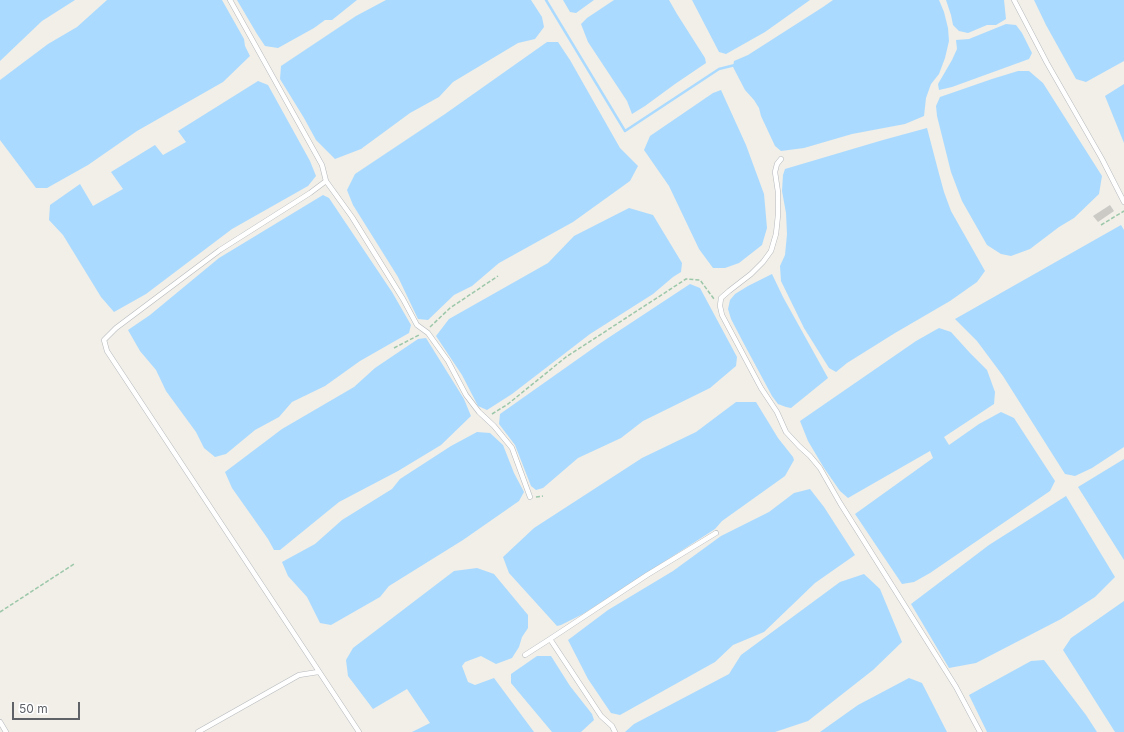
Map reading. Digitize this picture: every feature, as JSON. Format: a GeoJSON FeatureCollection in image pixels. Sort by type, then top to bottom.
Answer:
{"type":"FeatureCollection","features":[{"type":"Feature","properties":{"kind":"lane"},"geometry":{"type":"LineString","coordinates":[[230,0],[322,165],[326,181],[352,217],[403,299],[417,325],[428,333],[448,361],[466,395],[478,412],[494,426],[512,448],[530,497]]}},
{"type":"Feature","properties":{"kind":"lane"},"geometry":{"type":"LineString","coordinates":[[1014,0],[1047,63],[1102,159],[1124,202]]}},
{"type":"Feature","properties":{"kind":"lane"},"geometry":{"type":"LineString","coordinates":[[781,159],[777,164],[776,172],[778,215],[776,234],[771,251],[751,274],[721,298],[720,306],[722,315],[761,388],[777,412],[786,432],[820,468],[840,503],[956,686],[980,732]]}},
{"type":"Feature","properties":{"kind":"lane"},"geometry":{"type":"LineString","coordinates":[[326,181],[310,193],[220,250],[116,328],[104,340],[107,351],[359,732]]}},
{"type":"Feature","properties":{"kind":"lane"},"geometry":{"type":"LineString","coordinates":[[525,654],[647,575],[716,533]]}},
{"type":"Feature","properties":{"kind":"lane"},"geometry":{"type":"LineString","coordinates":[[550,639],[601,716],[612,726],[615,732]]}},
{"type":"Feature","properties":{"kind":"lane"},"geometry":{"type":"LineString","coordinates":[[198,732],[298,675],[318,672]]}},
{"type":"Feature","properties":{"kind":"lane"},"geometry":{"type":"LineString","coordinates":[[0,722],[6,732]]}},
{"type":"Feature","properties":{"kind":"path"},"geometry":{"type":"LineString","coordinates":[[1101,225],[1124,211]]}},
{"type":"Feature","properties":{"kind":"path"},"geometry":{"type":"LineString","coordinates":[[394,348],[426,331],[450,308],[498,276]]}},
{"type":"Feature","properties":{"kind":"path"},"geometry":{"type":"LineString","coordinates":[[485,418],[508,404],[566,357],[686,279],[700,280],[714,300],[721,302]]}},
{"type":"Feature","properties":{"kind":"path"},"geometry":{"type":"LineString","coordinates":[[0,612],[74,564]]}},
{"type":"Feature","properties":{"kind":"water"},"geometry":{"type":"Polygon","coordinates":[[[0,0],[75,0],[42,21],[0,61],[0,0]]]}},
{"type":"Feature","properties":{"kind":"water"},"geometry":{"type":"Polygon","coordinates":[[[107,0],[222,0],[244,39],[245,46],[250,56],[223,82],[137,131],[88,165],[47,188],[36,188],[0,140],[0,80],[48,44],[77,27],[107,0]]]}},
{"type":"Feature","properties":{"kind":"water"},"geometry":{"type":"Polygon","coordinates":[[[237,0],[357,0],[332,20],[325,20],[314,28],[278,48],[265,46],[237,0]]]}},
{"type":"Feature","properties":{"kind":"water"},"geometry":{"type":"Polygon","coordinates":[[[386,0],[531,0],[542,17],[544,27],[535,39],[518,43],[453,82],[439,97],[410,113],[361,149],[335,159],[316,140],[280,79],[281,66],[356,16],[386,0]]]}},
{"type":"Feature","properties":{"kind":"water"},"geometry":{"type":"Polygon","coordinates":[[[563,0],[594,0],[576,13],[570,12],[563,0]]]}},
{"type":"Feature","properties":{"kind":"water"},"geometry":{"type":"Polygon","coordinates":[[[614,0],[669,0],[705,58],[706,63],[632,114],[627,101],[588,42],[581,24],[587,18],[614,0]]]}},
{"type":"Feature","properties":{"kind":"water"},"geometry":{"type":"Polygon","coordinates":[[[692,0],[810,0],[765,32],[726,54],[719,52],[692,0]]]}},
{"type":"Feature","properties":{"kind":"water"},"geometry":{"type":"Polygon","coordinates":[[[833,0],[939,0],[948,28],[949,41],[945,58],[939,74],[931,84],[926,98],[924,116],[905,124],[852,134],[804,148],[781,151],[775,146],[761,116],[759,108],[745,90],[733,67],[734,61],[748,55],[833,0]]]}},
{"type":"Feature","properties":{"kind":"water"},"geometry":{"type":"Polygon","coordinates":[[[946,0],[1004,0],[1006,19],[996,25],[987,25],[968,33],[959,31],[953,25],[946,0]]]}},
{"type":"Feature","properties":{"kind":"water"},"geometry":{"type":"Polygon","coordinates":[[[1034,0],[1124,0],[1124,61],[1086,82],[1076,79],[1034,0]]]}},
{"type":"Feature","properties":{"kind":"water"},"geometry":{"type":"Polygon","coordinates":[[[1006,24],[1016,25],[1022,33],[1032,53],[1029,59],[952,87],[939,90],[938,84],[957,49],[956,40],[969,39],[1006,24]]]}},
{"type":"Feature","properties":{"kind":"water"},"geometry":{"type":"Polygon","coordinates":[[[547,42],[558,42],[570,60],[620,148],[638,166],[630,181],[573,222],[499,263],[472,286],[454,295],[428,320],[418,319],[398,277],[353,205],[347,190],[355,174],[445,114],[547,42]]]}},
{"type":"Feature","properties":{"kind":"water"},"geometry":{"type":"Polygon","coordinates":[[[1018,71],[1029,71],[1043,83],[1102,176],[1099,194],[1074,218],[1059,227],[1030,249],[1011,256],[1001,254],[987,245],[962,201],[951,172],[937,116],[936,106],[940,97],[1018,71]]]}},
{"type":"Feature","properties":{"kind":"water"},"geometry":{"type":"Polygon","coordinates":[[[258,81],[268,85],[310,161],[316,176],[308,186],[232,229],[146,294],[114,312],[101,297],[63,235],[49,220],[50,205],[80,184],[93,206],[123,189],[111,172],[155,145],[163,155],[186,142],[178,131],[258,81]]]}},
{"type":"Feature","properties":{"kind":"water"},"geometry":{"type":"Polygon","coordinates":[[[1124,84],[1124,143],[1105,96],[1124,84]]]}},
{"type":"Feature","properties":{"kind":"water"},"geometry":{"type":"Polygon","coordinates":[[[721,90],[746,145],[764,194],[767,228],[762,245],[739,263],[725,268],[713,268],[699,249],[669,186],[644,150],[650,136],[713,93],[721,90]]]}},
{"type":"Feature","properties":{"kind":"water"},"geometry":{"type":"Polygon","coordinates":[[[927,128],[944,192],[951,211],[985,271],[977,282],[950,301],[895,333],[847,363],[836,372],[829,368],[804,328],[781,281],[780,266],[785,255],[787,234],[786,213],[782,191],[785,169],[927,128]]]}},
{"type":"Feature","properties":{"kind":"water"},"geometry":{"type":"Polygon","coordinates":[[[323,195],[329,198],[392,292],[411,325],[409,333],[360,361],[325,386],[292,402],[279,417],[255,430],[226,454],[215,457],[204,448],[196,432],[166,391],[156,370],[140,351],[128,330],[150,315],[219,258],[323,195]]]}},
{"type":"Feature","properties":{"kind":"water"},"geometry":{"type":"Polygon","coordinates":[[[629,208],[653,215],[682,263],[681,272],[653,294],[590,334],[512,394],[487,410],[478,406],[462,375],[436,336],[449,319],[548,263],[574,236],[629,208]]]}},
{"type":"Feature","properties":{"kind":"water"},"geometry":{"type":"Polygon","coordinates":[[[1121,225],[1124,230],[1124,447],[1092,468],[1075,476],[1065,474],[1003,376],[977,341],[955,319],[1121,225]]]}},
{"type":"Feature","properties":{"kind":"water"},"geometry":{"type":"Polygon","coordinates":[[[772,274],[783,297],[828,378],[791,408],[778,404],[772,396],[731,319],[728,309],[730,300],[735,294],[772,274]]]}},
{"type":"Feature","properties":{"kind":"water"},"geometry":{"type":"Polygon","coordinates":[[[690,284],[700,288],[737,357],[736,366],[710,388],[643,421],[621,438],[578,458],[543,488],[536,490],[531,486],[515,445],[499,424],[500,414],[602,342],[690,284]]]}},
{"type":"Feature","properties":{"kind":"water"},"geometry":{"type":"Polygon","coordinates":[[[939,328],[951,332],[987,370],[995,392],[994,404],[944,437],[949,445],[979,424],[1001,412],[1014,418],[1055,481],[1050,491],[930,573],[914,582],[902,584],[855,514],[933,458],[930,451],[848,498],[840,491],[824,468],[808,441],[800,421],[916,341],[939,328]]]}},
{"type":"Feature","properties":{"kind":"water"},"geometry":{"type":"Polygon","coordinates":[[[426,338],[464,399],[471,416],[441,445],[398,471],[339,502],[280,550],[274,550],[268,539],[232,488],[225,472],[282,429],[354,387],[375,368],[418,339],[426,338]]]}},
{"type":"Feature","properties":{"kind":"water"},"geometry":{"type":"Polygon","coordinates":[[[736,402],[756,402],[778,438],[793,457],[794,460],[785,476],[722,521],[715,529],[583,614],[557,626],[509,573],[503,557],[534,528],[642,458],[696,432],[736,402]]]}},
{"type":"Feature","properties":{"kind":"water"},"geometry":{"type":"Polygon","coordinates":[[[477,432],[490,433],[503,445],[514,473],[524,492],[519,501],[463,540],[389,586],[380,597],[331,625],[320,623],[307,597],[288,576],[282,562],[315,544],[342,520],[392,489],[400,479],[451,446],[477,432]]]}},
{"type":"Feature","properties":{"kind":"water"},"geometry":{"type":"Polygon","coordinates":[[[1124,459],[1124,560],[1078,487],[1124,459]]]}},
{"type":"Feature","properties":{"kind":"water"},"geometry":{"type":"Polygon","coordinates":[[[810,489],[824,507],[855,555],[815,583],[764,632],[733,645],[715,662],[620,715],[611,713],[588,679],[568,640],[608,610],[673,571],[721,536],[769,512],[794,493],[810,489]]]}},
{"type":"Feature","properties":{"kind":"water"},"geometry":{"type":"Polygon","coordinates":[[[1066,496],[1115,577],[1095,597],[1061,619],[976,663],[949,668],[911,604],[989,545],[1066,496]]]}},
{"type":"Feature","properties":{"kind":"water"},"geometry":{"type":"Polygon","coordinates":[[[477,568],[494,574],[528,615],[528,628],[512,658],[496,664],[481,656],[465,662],[462,666],[468,682],[475,685],[494,678],[534,732],[412,732],[430,723],[407,689],[373,709],[348,676],[346,660],[353,648],[454,571],[477,568]]]}},
{"type":"Feature","properties":{"kind":"water"},"geometry":{"type":"Polygon","coordinates":[[[864,574],[880,589],[902,642],[873,670],[808,721],[775,732],[625,732],[634,724],[729,674],[741,655],[840,582],[864,574]]]}},
{"type":"Feature","properties":{"kind":"water"},"geometry":{"type":"Polygon","coordinates":[[[1124,601],[1124,732],[1115,732],[1063,650],[1071,638],[1124,601]]]}},
{"type":"Feature","properties":{"kind":"water"},"geometry":{"type":"Polygon","coordinates":[[[537,656],[551,656],[570,686],[592,714],[594,720],[581,732],[552,732],[511,683],[511,674],[537,656]]]}},
{"type":"Feature","properties":{"kind":"water"},"geometry":{"type":"Polygon","coordinates":[[[1044,660],[1086,715],[1097,732],[987,732],[969,695],[1031,661],[1044,660]]]}},
{"type":"Feature","properties":{"kind":"water"},"geometry":{"type":"Polygon","coordinates":[[[909,678],[922,683],[947,732],[820,732],[858,705],[909,678]]]}},
{"type":"Feature","properties":{"kind":"building"},"geometry":{"type":"Polygon","coordinates":[[[1110,205],[1114,211],[1098,222],[1093,216],[1110,205]]]}},
{"type":"Feature","properties":{"kind":"waterway"},"geometry":{"type":"LineString","coordinates":[[546,0],[625,131],[719,69],[735,65]]}}]}
